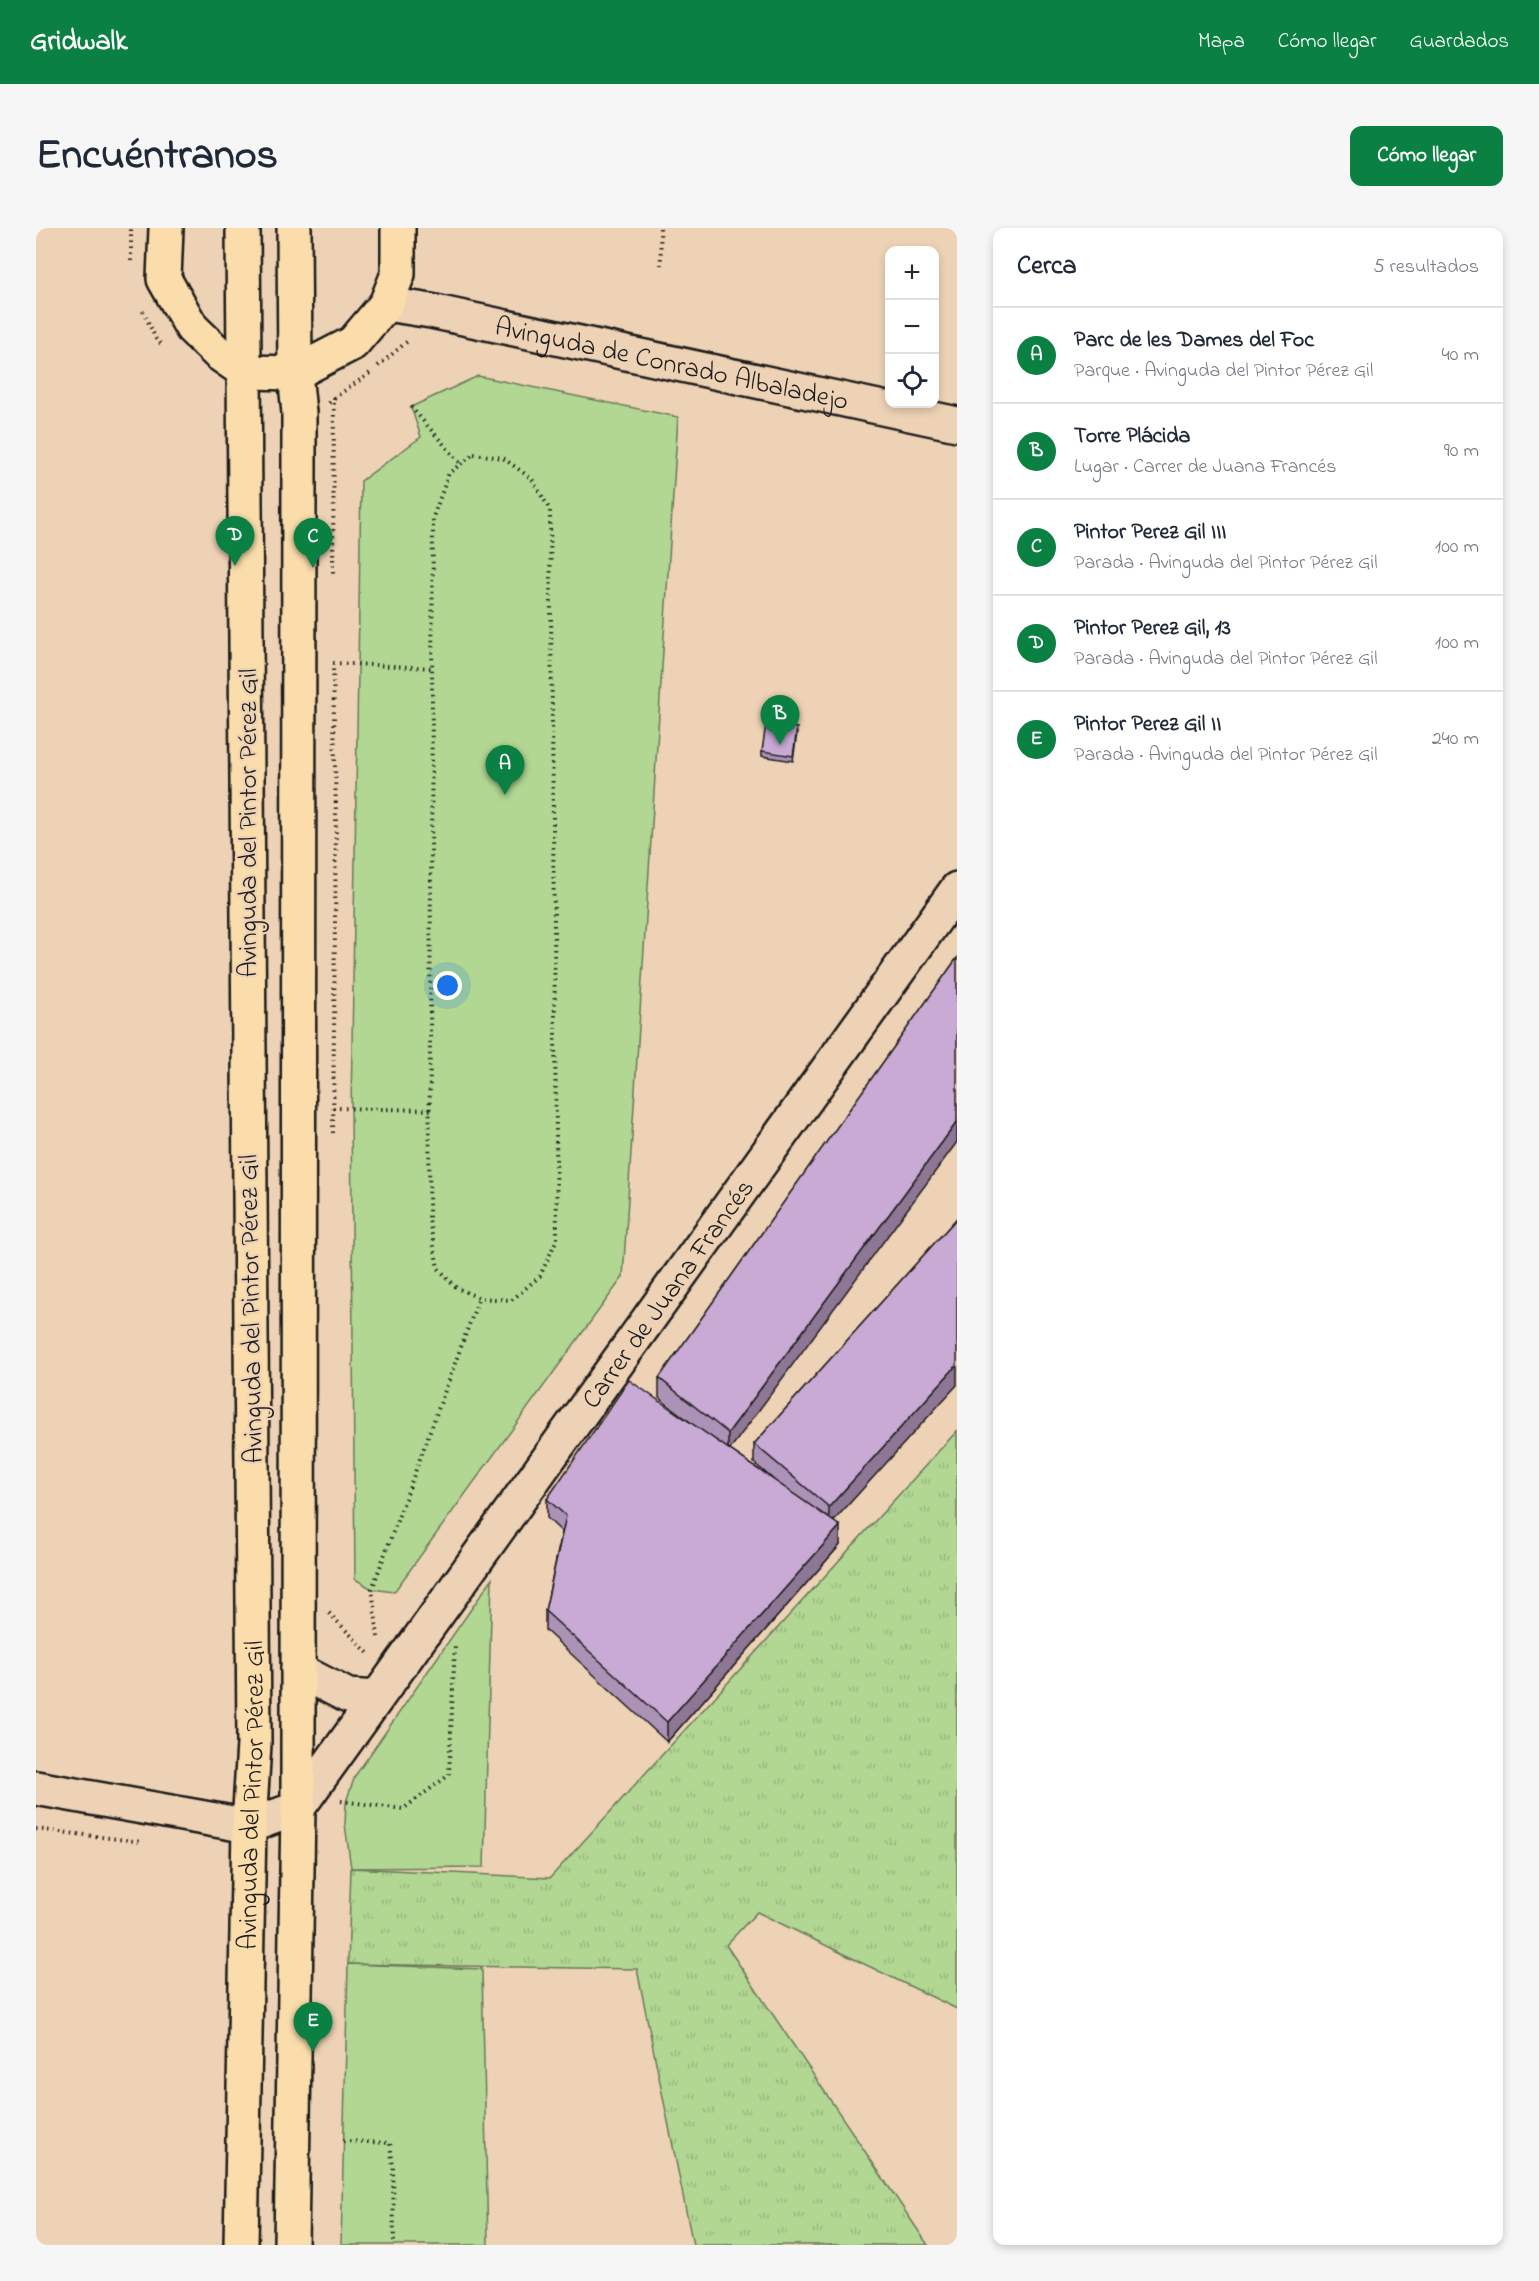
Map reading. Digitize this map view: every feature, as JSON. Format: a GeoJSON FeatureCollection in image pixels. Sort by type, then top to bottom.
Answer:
{"type":"FeatureCollection","features":[{"type":"Feature","properties":{"kind":"main road"},"geometry":{"type":"LineString","coordinates":[[165,228],[164,279],[192,328],[219,354],[245,372],[295,373],[353,343],[386,304],[398,274],[398,228]]}},
{"type":"Feature","properties":{"kind":"main road","name":"Avinguda del Pintor Pérez Gil"},"geometry":{"type":"LineString","coordinates":[[241,2245],[249,1826],[254,1744],[243,228]]}},
{"type":"Feature","properties":{"kind":"main road","name":"Avinguda del Pintor Pérez Gil"},"geometry":{"type":"LineString","coordinates":[[291,2245],[298,1808],[299,413],[295,373],[294,228]]}},
{"type":"Feature","properties":{"kind":"street","name":"Avinguda de Conrado Albaladejo"},"geometry":{"type":"LineString","coordinates":[[386,304],[431,311],[957,424]]}},
{"type":"Feature","properties":{"kind":"street","name":"Carrer de Juana Francés"},"geometry":{"type":"LineString","coordinates":[[298,1808],[957,889]]}},
{"type":"Feature","properties":{"kind":"street"},"geometry":{"type":"LineString","coordinates":[[298,1670],[348,1696],[376,1698]]}},
{"type":"Feature","properties":{"kind":"street"},"geometry":{"type":"LineString","coordinates":[[36,1788],[249,1826],[298,1808]]}},
{"type":"Feature","properties":{"kind":"path"},"geometry":{"type":"LineString","coordinates":[[660,228],[661,265]]}},
{"type":"Feature","properties":{"kind":"path"},"geometry":{"type":"LineString","coordinates":[[327,406],[334,398],[333,582]]}},
{"type":"Feature","properties":{"kind":"path"},"geometry":{"type":"LineString","coordinates":[[411,407],[461,464]]}},
{"type":"Feature","properties":{"kind":"path"},"geometry":{"type":"LineString","coordinates":[[474,454],[503,458],[532,479],[550,510],[557,1239],[540,1276],[512,1300],[479,1298],[457,1288],[438,1268],[429,1219],[434,517],[449,473],[461,464],[474,454]]}},
{"type":"Feature","properties":{"kind":"path"},"geometry":{"type":"LineString","coordinates":[[333,652],[336,816],[333,1143]]}},
{"type":"Feature","properties":{"kind":"path"},"geometry":{"type":"LineString","coordinates":[[333,663],[432,668]]}},
{"type":"Feature","properties":{"kind":"path"},"geometry":{"type":"LineString","coordinates":[[378,1638],[372,1589],[479,1298]]}},
{"type":"Feature","properties":{"kind":"path"},"geometry":{"type":"LineString","coordinates":[[327,1611],[372,1658],[395,1671]]}},
{"type":"Feature","properties":{"kind":"path"},"geometry":{"type":"LineString","coordinates":[[332,1798],[346,1802],[403,1809],[449,1775],[455,1642]]}},
{"type":"Feature","properties":{"kind":"path"},"geometry":{"type":"LineString","coordinates":[[36,1829],[151,1843]]}},
{"type":"Feature","properties":{"kind":"path"},"geometry":{"type":"LineString","coordinates":[[343,2141],[390,2144],[393,2167],[394,2245]]}},
{"type":"Feature","properties":{"kind":"green space"},"geometry":{"type":"Polygon","coordinates":[[[478,376],[678,417],[623,1277],[394,1592],[372,1589],[355,1579],[351,1108],[361,481],[421,437],[411,407],[478,376]]]}},
{"type":"Feature","properties":{"kind":"green space"},"geometry":{"type":"Polygon","coordinates":[[[957,1431],[957,2009],[757,1912],[726,1945],[928,2245],[693,2245],[637,1969],[348,1964],[351,1868],[550,1878],[957,1431]]]}},
{"type":"Feature","properties":{"kind":"green space"},"geometry":{"type":"Polygon","coordinates":[[[492,1579],[484,1867],[351,1868],[345,1824],[346,1802],[355,1776],[492,1579]]]}},
{"type":"Feature","properties":{"kind":"green space"},"geometry":{"type":"Polygon","coordinates":[[[348,1964],[482,1969],[488,2245],[341,2245],[348,1964]]]}},
{"type":"Feature","properties":{"kind":"building"},"geometry":{"type":"Polygon","coordinates":[[[766,724],[797,728],[793,756],[762,751],[766,724]]]}},
{"type":"Feature","properties":{"kind":"building"},"geometry":{"type":"Polygon","coordinates":[[[957,958],[957,1122],[728,1433],[659,1378],[957,958]]]}},
{"type":"Feature","properties":{"kind":"building"},"geometry":{"type":"Polygon","coordinates":[[[957,1218],[957,1365],[829,1507],[754,1444],[957,1218]]]}},
{"type":"Feature","properties":{"kind":"building"},"geometry":{"type":"Polygon","coordinates":[[[629,1380],[840,1526],[667,1722],[545,1611],[566,1516],[547,1499],[629,1380]]]}},
{"type":"Feature","properties":{"kind":"place","name":"Pintor Perez Gil, 13"},"geometry":{"type":"Point","coordinates":[235,566]}},
{"type":"Feature","properties":{"kind":"place","name":"Pintor Perez Gil III"},"geometry":{"type":"Point","coordinates":[313,568]}},
{"type":"Feature","properties":{"kind":"place","name":"Torre Plácida"},"geometry":{"type":"Point","coordinates":[780,745]}},
{"type":"Feature","properties":{"kind":"place","name":"Parc de les Dames del Foc"},"geometry":{"type":"Point","coordinates":[505,795]}},
{"type":"Feature","properties":{"kind":"place","name":"Pintor Perez Gil II"},"geometry":{"type":"Point","coordinates":[313,2052]}}]}
